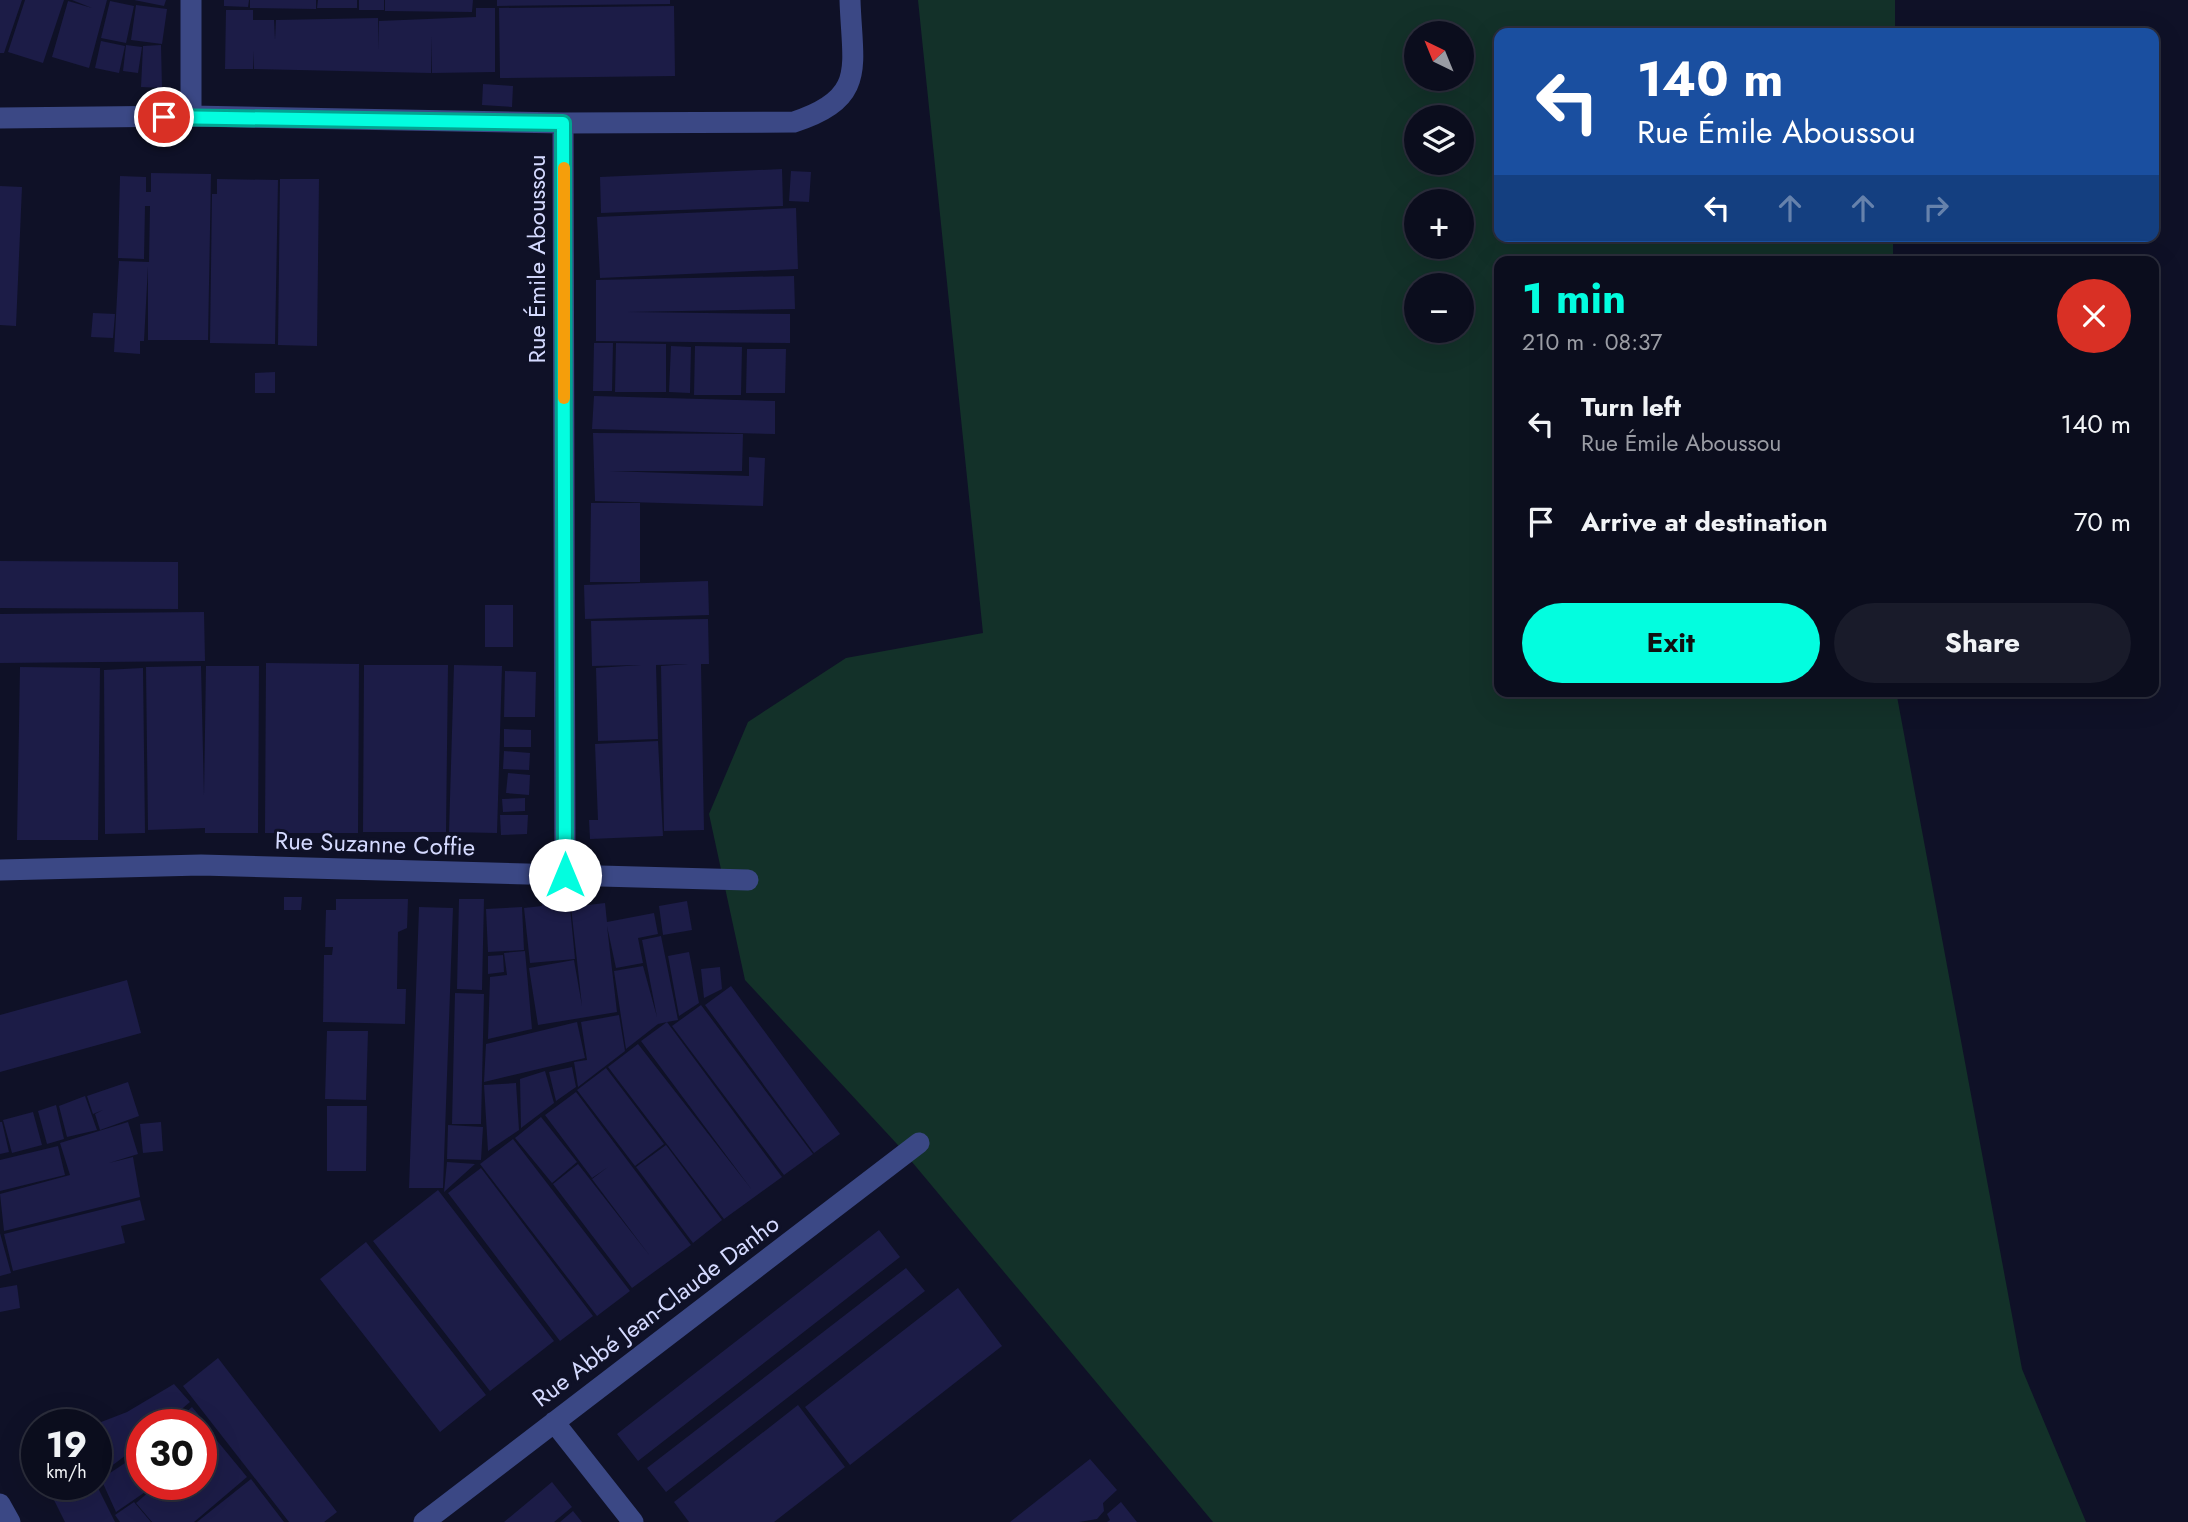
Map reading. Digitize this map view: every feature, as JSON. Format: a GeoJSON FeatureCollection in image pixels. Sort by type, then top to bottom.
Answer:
{"type":"FeatureCollection","features":[{"type":"Feature","properties":{"kind":"street"},"geometry":{"type":"LineString","coordinates":[[191,0],[191,116]]}},
{"type":"Feature","properties":{"kind":"street"},"geometry":{"type":"LineString","coordinates":[[563,123],[794,122],[823,113],[843,97],[852,71],[850,0]]}},
{"type":"Feature","properties":{"kind":"street","name":"Rue Émile Aboussou"},"geometry":{"type":"LineString","coordinates":[[0,118],[191,116],[563,123],[565,875]]}},
{"type":"Feature","properties":{"kind":"street","name":"Rue Suzanne Coffie"},"geometry":{"type":"LineString","coordinates":[[0,870],[201,865],[748,880]]}},
{"type":"Feature","properties":{"kind":"street","name":"Rue Abbé Jean-Claude Danho"},"geometry":{"type":"LineString","coordinates":[[425,1522],[919,1143]]}},
{"type":"Feature","properties":{"kind":"street"},"geometry":{"type":"LineString","coordinates":[[554,1422],[633,1522]]}},
{"type":"Feature","properties":{"kind":"street"},"geometry":{"type":"LineString","coordinates":[[0,1504],[10,1522]]}},
{"type":"Feature","properties":{"kind":"green space"},"geometry":{"type":"Polygon","coordinates":[[[918,0],[1895,0],[1895,28],[1494,28],[1494,242],[1893,242],[1893,256],[1494,256],[1494,697],[1897,697],[2022,1369],[2086,1522],[1213,1522],[897,1144],[745,980],[709,814],[748,722],[846,658],[983,633],[918,0]]]}},
{"type":"Feature","properties":{"kind":"building"},"geometry":{"type":"Polygon","coordinates":[[[0,0],[22,0],[4,53],[0,53],[0,0]]]}},
{"type":"Feature","properties":{"kind":"building"},"geometry":{"type":"Polygon","coordinates":[[[25,0],[64,0],[43,63],[8,52],[25,0]]]}},
{"type":"Feature","properties":{"kind":"building"},"geometry":{"type":"Polygon","coordinates":[[[72,0],[107,0],[89,68],[52,57],[68,1],[92,8],[72,0]]]}},
{"type":"Feature","properties":{"kind":"building"},"geometry":{"type":"Polygon","coordinates":[[[134,0],[166,0],[164,6],[134,0]]]}},
{"type":"Feature","properties":{"kind":"building"},"geometry":{"type":"Polygon","coordinates":[[[224,0],[249,0],[248,7],[224,6],[224,0]]]}},
{"type":"Feature","properties":{"kind":"building"},"geometry":{"type":"Polygon","coordinates":[[[250,0],[316,0],[316,9],[250,8],[250,0]]]}},
{"type":"Feature","properties":{"kind":"building"},"geometry":{"type":"Polygon","coordinates":[[[318,0],[357,0],[357,8],[317,8],[318,0]]]}},
{"type":"Feature","properties":{"kind":"building"},"geometry":{"type":"Polygon","coordinates":[[[359,0],[384,0],[384,10],[359,10],[359,0]]]}},
{"type":"Feature","properties":{"kind":"building"},"geometry":{"type":"Polygon","coordinates":[[[385,0],[473,0],[472,12],[385,11],[385,0]]]}},
{"type":"Feature","properties":{"kind":"building"},"geometry":{"type":"Polygon","coordinates":[[[497,0],[670,0],[670,4],[497,6],[497,0]]]}},
{"type":"Feature","properties":{"kind":"building"},"geometry":{"type":"Polygon","coordinates":[[[110,1],[134,6],[126,43],[101,38],[110,1]]]}},
{"type":"Feature","properties":{"kind":"building"},"geometry":{"type":"Polygon","coordinates":[[[136,5],[167,9],[162,44],[131,40],[136,5]]]}},
{"type":"Feature","properties":{"kind":"building"},"geometry":{"type":"Polygon","coordinates":[[[674,6],[675,76],[500,78],[499,8],[674,6]]]}},
{"type":"Feature","properties":{"kind":"building"},"geometry":{"type":"Polygon","coordinates":[[[476,8],[495,8],[495,72],[432,73],[432,36],[431,73],[254,69],[254,51],[253,69],[225,69],[226,10],[253,10],[253,20],[274,20],[275,40],[276,20],[378,18],[379,50],[379,21],[476,17],[476,8]]]}},
{"type":"Feature","properties":{"kind":"building"},"geometry":{"type":"Polygon","coordinates":[[[101,41],[125,46],[119,73],[95,68],[101,41]]]}},
{"type":"Feature","properties":{"kind":"building"},"geometry":{"type":"Polygon","coordinates":[[[126,45],[142,47],[138,73],[123,71],[126,45]]]}},
{"type":"Feature","properties":{"kind":"building"},"geometry":{"type":"Polygon","coordinates":[[[161,45],[162,88],[141,87],[143,46],[161,45]]]}},
{"type":"Feature","properties":{"kind":"building"},"geometry":{"type":"Polygon","coordinates":[[[483,84],[513,86],[512,107],[482,105],[483,84]]]}},
{"type":"Feature","properties":{"kind":"building"},"geometry":{"type":"Polygon","coordinates":[[[782,169],[783,206],[601,213],[600,177],[782,169]]]}},
{"type":"Feature","properties":{"kind":"building"},"geometry":{"type":"Polygon","coordinates":[[[791,171],[811,172],[809,202],[789,201],[791,171]]]}},
{"type":"Feature","properties":{"kind":"building"},"geometry":{"type":"Polygon","coordinates":[[[151,173],[211,174],[208,340],[148,340],[148,266],[144,341],[140,341],[140,354],[114,352],[119,261],[149,262],[150,206],[145,206],[144,259],[118,258],[120,176],[146,177],[146,192],[151,192],[151,173]]]}},
{"type":"Feature","properties":{"kind":"building"},"geometry":{"type":"Polygon","coordinates":[[[217,179],[278,180],[275,344],[210,343],[212,194],[217,194],[217,179]]]}},
{"type":"Feature","properties":{"kind":"building"},"geometry":{"type":"Polygon","coordinates":[[[280,179],[319,179],[317,346],[278,345],[280,179]]]}},
{"type":"Feature","properties":{"kind":"building"},"geometry":{"type":"Polygon","coordinates":[[[0,186],[22,187],[16,326],[0,325],[0,186]]]}},
{"type":"Feature","properties":{"kind":"building"},"geometry":{"type":"Polygon","coordinates":[[[796,208],[798,269],[600,278],[597,217],[796,208]]]}},
{"type":"Feature","properties":{"kind":"building"},"geometry":{"type":"Polygon","coordinates":[[[794,276],[795,309],[628,312],[790,314],[790,343],[596,341],[596,280],[794,276]]]}},
{"type":"Feature","properties":{"kind":"building"},"geometry":{"type":"Polygon","coordinates":[[[93,313],[115,314],[113,338],[91,337],[93,313]]]}},
{"type":"Feature","properties":{"kind":"building"},"geometry":{"type":"Polygon","coordinates":[[[594,343],[613,343],[612,391],[593,391],[594,343]]]}},
{"type":"Feature","properties":{"kind":"building"},"geometry":{"type":"Polygon","coordinates":[[[616,343],[666,344],[666,392],[615,392],[616,343]]]}},
{"type":"Feature","properties":{"kind":"building"},"geometry":{"type":"Polygon","coordinates":[[[671,346],[691,347],[690,393],[669,392],[671,346]]]}},
{"type":"Feature","properties":{"kind":"building"},"geometry":{"type":"Polygon","coordinates":[[[695,346],[742,347],[741,395],[694,395],[695,346]]]}},
{"type":"Feature","properties":{"kind":"building"},"geometry":{"type":"Polygon","coordinates":[[[747,349],[786,349],[785,393],[746,393],[747,349]]]}},
{"type":"Feature","properties":{"kind":"building"},"geometry":{"type":"Polygon","coordinates":[[[275,372],[275,393],[255,393],[255,373],[275,372]]]}},
{"type":"Feature","properties":{"kind":"building"},"geometry":{"type":"Polygon","coordinates":[[[594,396],[775,401],[775,434],[592,429],[594,396]]]}},
{"type":"Feature","properties":{"kind":"building"},"geometry":{"type":"Polygon","coordinates":[[[593,433],[743,434],[742,471],[610,471],[749,476],[749,457],[765,458],[763,506],[595,501],[593,433]]]}},
{"type":"Feature","properties":{"kind":"building"},"geometry":{"type":"Polygon","coordinates":[[[591,503],[640,503],[640,582],[590,582],[591,503]]]}},
{"type":"Feature","properties":{"kind":"building"},"geometry":{"type":"Polygon","coordinates":[[[0,561],[178,562],[178,609],[0,608],[0,561]]]}},
{"type":"Feature","properties":{"kind":"building"},"geometry":{"type":"Polygon","coordinates":[[[708,581],[709,615],[585,619],[584,585],[708,581]]]}},
{"type":"Feature","properties":{"kind":"building"},"geometry":{"type":"Polygon","coordinates":[[[485,605],[513,605],[513,647],[485,647],[485,605]]]}},
{"type":"Feature","properties":{"kind":"building"},"geometry":{"type":"Polygon","coordinates":[[[204,612],[205,661],[0,663],[0,614],[204,612]]]}},
{"type":"Feature","properties":{"kind":"building"},"geometry":{"type":"Polygon","coordinates":[[[708,619],[709,664],[701,664],[704,830],[664,831],[661,666],[688,664],[656,665],[658,739],[598,741],[596,668],[641,665],[592,666],[591,621],[708,619]]]}},
{"type":"Feature","properties":{"kind":"building"},"geometry":{"type":"Polygon","coordinates":[[[266,663],[359,664],[358,833],[265,833],[266,663]]]}},
{"type":"Feature","properties":{"kind":"building"},"geometry":{"type":"Polygon","coordinates":[[[364,665],[448,665],[446,832],[363,832],[364,665]]]}},
{"type":"Feature","properties":{"kind":"building"},"geometry":{"type":"Polygon","coordinates":[[[454,665],[502,666],[497,833],[449,832],[454,665]]]}},
{"type":"Feature","properties":{"kind":"building"},"geometry":{"type":"Polygon","coordinates":[[[201,666],[204,796],[206,666],[259,666],[258,833],[205,833],[205,828],[148,830],[146,667],[201,666]]]}},
{"type":"Feature","properties":{"kind":"building"},"geometry":{"type":"Polygon","coordinates":[[[20,667],[100,668],[98,840],[17,840],[20,667]]]}},
{"type":"Feature","properties":{"kind":"building"},"geometry":{"type":"Polygon","coordinates":[[[143,668],[145,833],[105,834],[104,670],[143,668]]]}},
{"type":"Feature","properties":{"kind":"building"},"geometry":{"type":"Polygon","coordinates":[[[505,671],[536,672],[535,717],[504,717],[505,671]]]}},
{"type":"Feature","properties":{"kind":"building"},"geometry":{"type":"Polygon","coordinates":[[[504,729],[531,730],[531,747],[504,747],[504,729]]]}},
{"type":"Feature","properties":{"kind":"building"},"geometry":{"type":"Polygon","coordinates":[[[658,741],[663,836],[590,839],[589,820],[598,820],[595,744],[658,741]]]}},
{"type":"Feature","properties":{"kind":"building"},"geometry":{"type":"Polygon","coordinates":[[[504,751],[530,753],[529,770],[503,769],[504,751]]]}},
{"type":"Feature","properties":{"kind":"building"},"geometry":{"type":"Polygon","coordinates":[[[508,773],[530,775],[529,795],[506,793],[508,773]]]}},
{"type":"Feature","properties":{"kind":"building"},"geometry":{"type":"Polygon","coordinates":[[[525,798],[525,811],[503,812],[502,799],[525,798]]]}},
{"type":"Feature","properties":{"kind":"building"},"geometry":{"type":"Polygon","coordinates":[[[500,815],[528,815],[527,834],[501,835],[500,815]]]}},
{"type":"Feature","properties":{"kind":"building"},"geometry":{"type":"Polygon","coordinates":[[[284,897],[302,897],[301,910],[284,910],[284,897]]]}},
{"type":"Feature","properties":{"kind":"building"},"geometry":{"type":"Polygon","coordinates":[[[569,897],[575,959],[530,963],[524,908],[542,906],[541,900],[569,897]]]}},
{"type":"Feature","properties":{"kind":"building"},"geometry":{"type":"Polygon","coordinates":[[[336,899],[408,899],[407,928],[398,932],[397,989],[406,989],[405,1024],[323,1022],[324,955],[332,955],[333,947],[325,947],[326,910],[336,910],[336,899]]]}},
{"type":"Feature","properties":{"kind":"building"},"geometry":{"type":"Polygon","coordinates":[[[459,899],[484,899],[482,990],[457,989],[459,899]]]}},
{"type":"Feature","properties":{"kind":"building"},"geometry":{"type":"Polygon","coordinates":[[[687,901],[692,930],[663,935],[659,906],[687,901]]]}},
{"type":"Feature","properties":{"kind":"building"},"geometry":{"type":"Polygon","coordinates":[[[605,903],[607,922],[654,913],[658,934],[638,938],[643,963],[616,968],[607,926],[617,1012],[538,1025],[529,968],[574,960],[582,1006],[571,907],[605,903]]]}},
{"type":"Feature","properties":{"kind":"building"},"geometry":{"type":"Polygon","coordinates":[[[419,907],[453,908],[443,1188],[409,1188],[419,907]]]}},
{"type":"Feature","properties":{"kind":"building"},"geometry":{"type":"Polygon","coordinates":[[[522,907],[524,950],[488,952],[486,909],[522,907]]]}},
{"type":"Feature","properties":{"kind":"building"},"geometry":{"type":"Polygon","coordinates":[[[661,936],[678,1020],[658,1024],[626,1049],[614,971],[643,966],[657,1017],[642,940],[661,936]]]}},
{"type":"Feature","properties":{"kind":"building"},"geometry":{"type":"Polygon","coordinates":[[[525,951],[532,1029],[488,1039],[490,977],[507,975],[504,953],[525,951]]]}},
{"type":"Feature","properties":{"kind":"building"},"geometry":{"type":"Polygon","coordinates":[[[689,952],[699,1003],[679,1016],[668,956],[689,952]]]}},
{"type":"Feature","properties":{"kind":"building"},"geometry":{"type":"Polygon","coordinates":[[[503,955],[504,972],[488,974],[488,956],[503,955]]]}},
{"type":"Feature","properties":{"kind":"building"},"geometry":{"type":"Polygon","coordinates":[[[720,967],[722,989],[704,998],[701,969],[720,967]]]}},
{"type":"Feature","properties":{"kind":"building"},"geometry":{"type":"Polygon","coordinates":[[[127,980],[141,1033],[0,1072],[0,1015],[127,980]]]}},
{"type":"Feature","properties":{"kind":"building"},"geometry":{"type":"Polygon","coordinates":[[[731,986],[840,1134],[814,1153],[705,1005],[731,986]]]}},
{"type":"Feature","properties":{"kind":"building"},"geometry":{"type":"Polygon","coordinates":[[[455,993],[484,994],[481,1124],[452,1124],[455,993]]]}},
{"type":"Feature","properties":{"kind":"building"},"geometry":{"type":"Polygon","coordinates":[[[701,1005],[813,1154],[784,1175],[672,1026],[701,1005]]]}},
{"type":"Feature","properties":{"kind":"building"},"geometry":{"type":"Polygon","coordinates":[[[619,1015],[625,1051],[578,1087],[574,1062],[587,1060],[581,1022],[619,1015]]]}},
{"type":"Feature","properties":{"kind":"building"},"geometry":{"type":"Polygon","coordinates":[[[577,1022],[585,1058],[484,1082],[486,1044],[577,1022]]]}},
{"type":"Feature","properties":{"kind":"building"},"geometry":{"type":"Polygon","coordinates":[[[667,1022],[782,1177],[724,1219],[608,1067],[638,1044],[752,1190],[641,1041],[667,1022]]]}},
{"type":"Feature","properties":{"kind":"building"},"geometry":{"type":"Polygon","coordinates":[[[327,1031],[368,1031],[366,1100],[325,1099],[327,1031]]]}},
{"type":"Feature","properties":{"kind":"building"},"geometry":{"type":"Polygon","coordinates":[[[572,1067],[576,1087],[556,1101],[549,1072],[572,1067]]]}},
{"type":"Feature","properties":{"kind":"building"},"geometry":{"type":"Polygon","coordinates":[[[606,1068],[664,1144],[635,1166],[577,1090],[606,1068]]]}},
{"type":"Feature","properties":{"kind":"building"},"geometry":{"type":"Polygon","coordinates":[[[545,1071],[554,1103],[521,1128],[520,1079],[545,1071]]]}},
{"type":"Feature","properties":{"kind":"building"},"geometry":{"type":"Polygon","coordinates":[[[128,1082],[139,1116],[100,1130],[95,1114],[103,1110],[93,1114],[87,1096],[128,1082]]]}},
{"type":"Feature","properties":{"kind":"building"},"geometry":{"type":"Polygon","coordinates":[[[516,1083],[519,1130],[488,1151],[484,1085],[516,1083]]]}},
{"type":"Feature","properties":{"kind":"building"},"geometry":{"type":"Polygon","coordinates":[[[576,1092],[691,1245],[632,1288],[553,1184],[578,1164],[650,1256],[592,1179],[608,1167],[592,1178],[545,1115],[576,1092]]]}},
{"type":"Feature","properties":{"kind":"building"},"geometry":{"type":"Polygon","coordinates":[[[85,1096],[97,1130],[67,1137],[59,1106],[85,1096]]]}},
{"type":"Feature","properties":{"kind":"building"},"geometry":{"type":"Polygon","coordinates":[[[56,1105],[64,1139],[47,1144],[38,1111],[56,1105]]]}},
{"type":"Feature","properties":{"kind":"building"},"geometry":{"type":"Polygon","coordinates":[[[327,1106],[367,1106],[366,1171],[327,1171],[327,1106]]]}},
{"type":"Feature","properties":{"kind":"building"},"geometry":{"type":"Polygon","coordinates":[[[33,1112],[42,1145],[12,1153],[3,1120],[33,1112]]]}},
{"type":"Feature","properties":{"kind":"building"},"geometry":{"type":"Polygon","coordinates":[[[541,1117],[577,1162],[552,1183],[515,1138],[541,1117]]]}},
{"type":"Feature","properties":{"kind":"building"},"geometry":{"type":"Polygon","coordinates":[[[0,1122],[9,1152],[0,1154],[0,1122]]]}},
{"type":"Feature","properties":{"kind":"building"},"geometry":{"type":"Polygon","coordinates":[[[128,1122],[138,1154],[109,1163],[133,1157],[140,1197],[4,1231],[0,1194],[70,1175],[60,1143],[128,1122]]]}},
{"type":"Feature","properties":{"kind":"building"},"geometry":{"type":"Polygon","coordinates":[[[161,1122],[163,1151],[143,1153],[140,1124],[161,1122]]]}},
{"type":"Feature","properties":{"kind":"building"},"geometry":{"type":"Polygon","coordinates":[[[448,1125],[483,1127],[481,1160],[447,1159],[448,1125]]]}},
{"type":"Feature","properties":{"kind":"building"},"geometry":{"type":"Polygon","coordinates":[[[513,1139],[630,1291],[597,1316],[480,1164],[513,1139]]]}},
{"type":"Feature","properties":{"kind":"building"},"geometry":{"type":"Polygon","coordinates":[[[666,1145],[722,1220],[693,1243],[636,1167],[666,1145]]]}},
{"type":"Feature","properties":{"kind":"building"},"geometry":{"type":"Polygon","coordinates":[[[58,1146],[65,1175],[0,1191],[0,1160],[58,1146]]]}},
{"type":"Feature","properties":{"kind":"building"},"geometry":{"type":"Polygon","coordinates":[[[447,1162],[475,1164],[444,1192],[447,1162]]]}},
{"type":"Feature","properties":{"kind":"building"},"geometry":{"type":"Polygon","coordinates":[[[481,1168],[593,1316],[560,1341],[448,1193],[481,1168]]]}},
{"type":"Feature","properties":{"kind":"building"},"geometry":{"type":"Polygon","coordinates":[[[438,1190],[554,1341],[490,1391],[373,1241],[438,1190]]]}},
{"type":"Feature","properties":{"kind":"building"},"geometry":{"type":"Polygon","coordinates":[[[140,1200],[145,1220],[121,1226],[125,1243],[13,1271],[4,1234],[140,1200]]]}},
{"type":"Feature","properties":{"kind":"building"},"geometry":{"type":"Polygon","coordinates":[[[879,1230],[900,1257],[638,1461],[617,1434],[879,1230]]]}},
{"type":"Feature","properties":{"kind":"building"},"geometry":{"type":"Polygon","coordinates":[[[0,1233],[11,1273],[0,1276],[0,1233]]]}},
{"type":"Feature","properties":{"kind":"building"},"geometry":{"type":"Polygon","coordinates":[[[366,1242],[486,1395],[440,1432],[320,1279],[366,1242]]]}},
{"type":"Feature","properties":{"kind":"building"},"geometry":{"type":"Polygon","coordinates":[[[906,1268],[925,1291],[666,1492],[647,1468],[906,1268]]]}},
{"type":"Feature","properties":{"kind":"building"},"geometry":{"type":"Polygon","coordinates":[[[17,1285],[20,1308],[0,1312],[0,1288],[17,1285]]]}},
{"type":"Feature","properties":{"kind":"building"},"geometry":{"type":"Polygon","coordinates":[[[958,1288],[1002,1346],[850,1465],[805,1407],[958,1288]]]}},
{"type":"Feature","properties":{"kind":"building"},"geometry":{"type":"Polygon","coordinates":[[[218,1358],[337,1512],[324,1522],[289,1522],[217,1430],[217,1409],[201,1409],[183,1386],[218,1358]]]}},
{"type":"Feature","properties":{"kind":"building"},"geometry":{"type":"Polygon","coordinates":[[[174,1384],[190,1402],[182,1409],[132,1409],[174,1384]]]}},
{"type":"Feature","properties":{"kind":"building"},"geometry":{"type":"Polygon","coordinates":[[[798,1405],[845,1467],[774,1522],[689,1522],[674,1502],[798,1405]]]}},
{"type":"Feature","properties":{"kind":"building"},"geometry":{"type":"Polygon","coordinates":[[[126,1412],[126,1455],[112,1466],[112,1418],[126,1412]]]}},
{"type":"Feature","properties":{"kind":"building"},"geometry":{"type":"Polygon","coordinates":[[[217,1441],[247,1477],[194,1522],[152,1522],[136,1503],[139,1500],[217,1500],[217,1441]]]}},
{"type":"Feature","properties":{"kind":"building"},"geometry":{"type":"Polygon","coordinates":[[[1090,1459],[1117,1490],[1103,1503],[1104,1511],[1097,1519],[1079,1522],[1010,1522],[1090,1459]]]}},
{"type":"Feature","properties":{"kind":"building"},"geometry":{"type":"Polygon","coordinates":[[[126,1462],[126,1500],[134,1500],[116,1512],[111,1500],[112,1472],[126,1462]]]}},
{"type":"Feature","properties":{"kind":"building"},"geometry":{"type":"Polygon","coordinates":[[[251,1479],[284,1522],[197,1522],[251,1479]]]}},
{"type":"Feature","properties":{"kind":"building"},"geometry":{"type":"Polygon","coordinates":[[[552,1482],[572,1507],[554,1522],[504,1522],[552,1482]]]}},
{"type":"Feature","properties":{"kind":"building"},"geometry":{"type":"Polygon","coordinates":[[[54,1500],[104,1500],[115,1522],[65,1522],[54,1500]]]}},
{"type":"Feature","properties":{"kind":"building"},"geometry":{"type":"Polygon","coordinates":[[[134,1502],[151,1522],[120,1522],[115,1515],[134,1502]]]}},
{"type":"Feature","properties":{"kind":"building"},"geometry":{"type":"Polygon","coordinates":[[[1121,1502],[1137,1522],[1107,1522],[1110,1520],[1107,1514],[1121,1502]]]}},
{"type":"Feature","properties":{"kind":"building"},"geometry":{"type":"Polygon","coordinates":[[[573,1511],[582,1522],[560,1522],[573,1511]]]}},
{"type":"Feature","properties":{"kind":"slow traffic"},"geometry":{"type":"LineString","coordinates":[[564,168],[564,398]]}},
{"type":"Feature","properties":{"kind":"route"},"geometry":{"type":"LineString","coordinates":[[164,117],[563,123],[565,875]]}}]}
